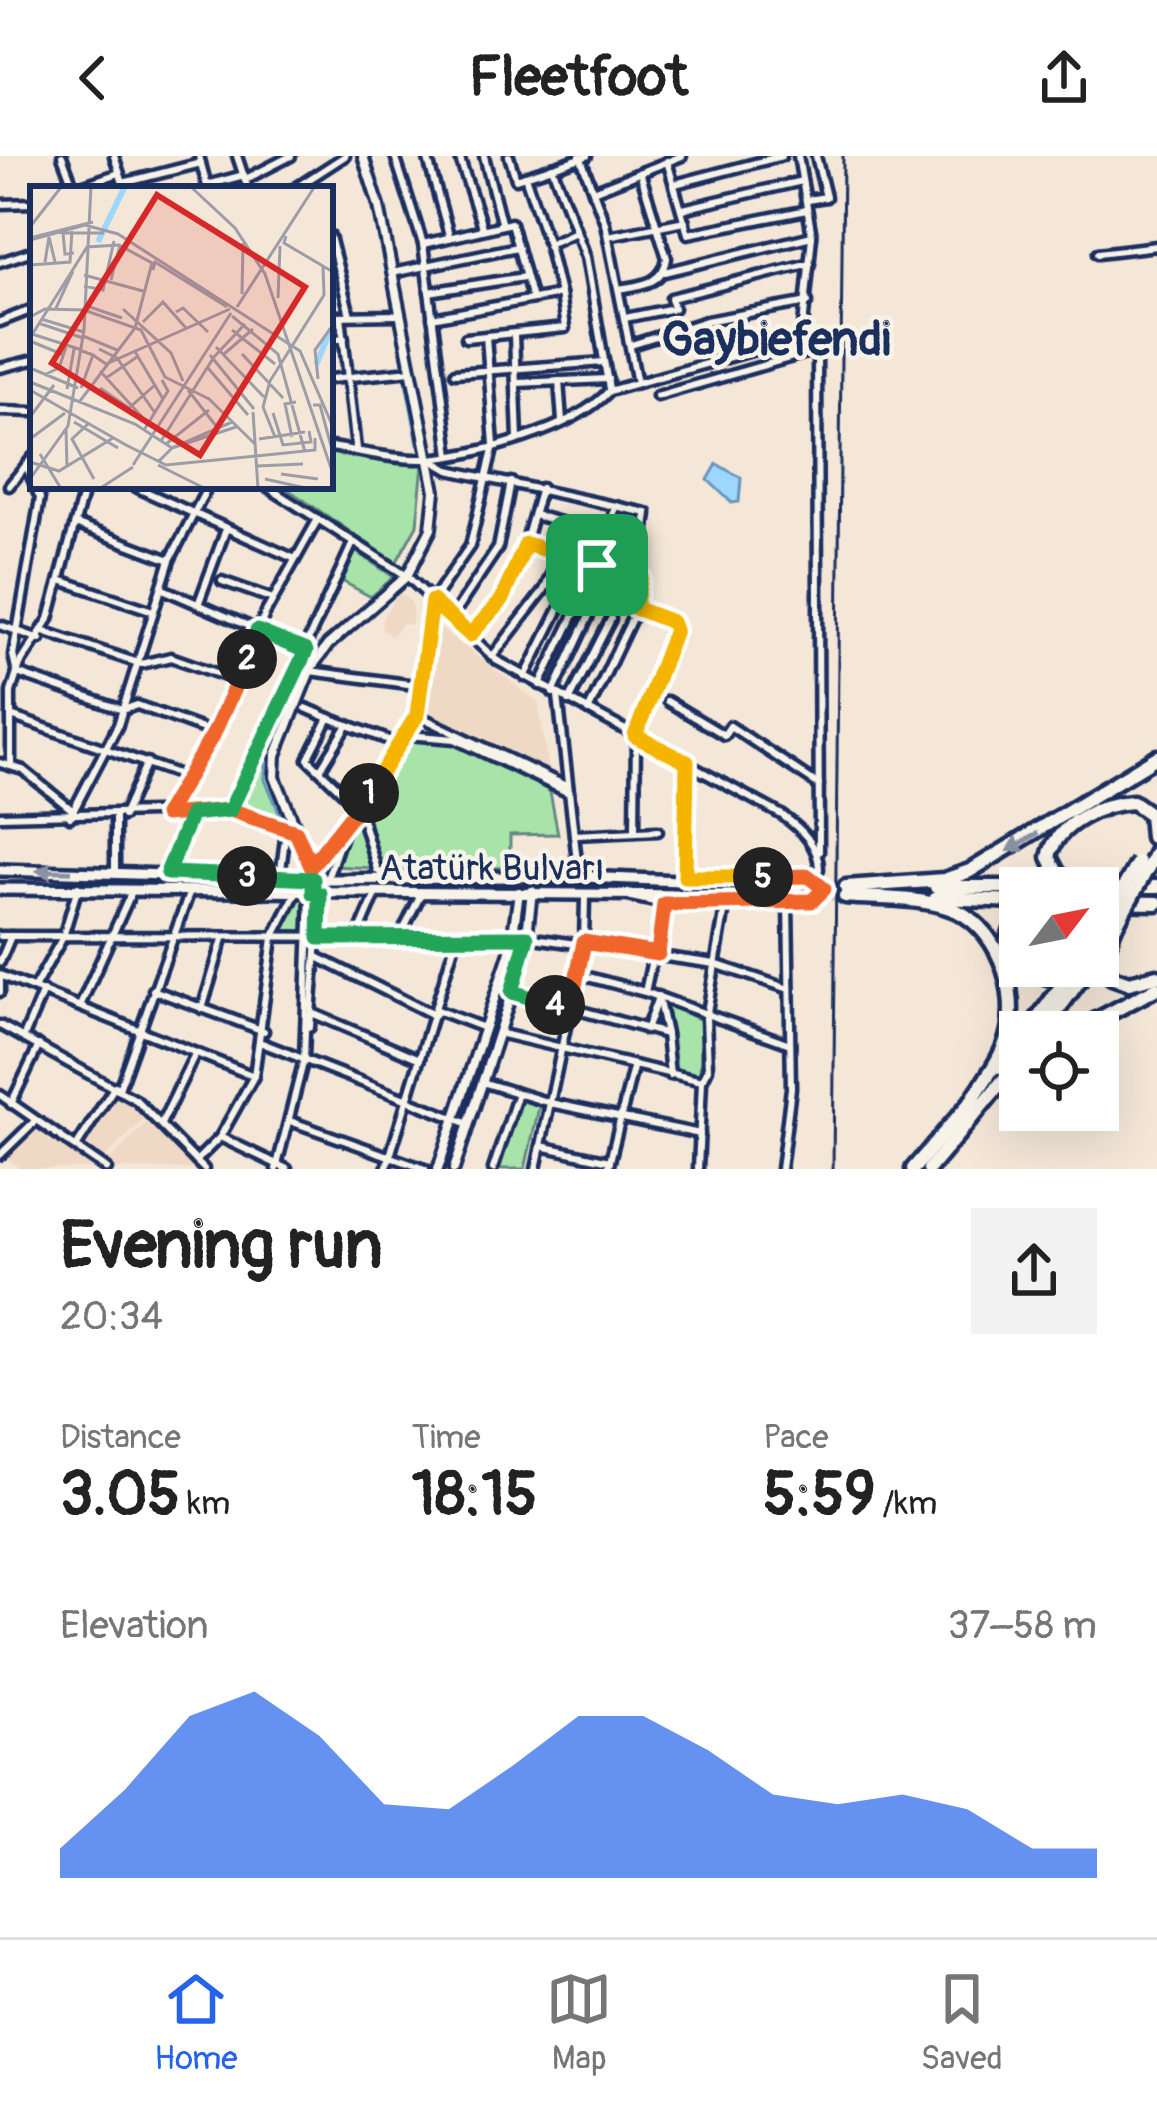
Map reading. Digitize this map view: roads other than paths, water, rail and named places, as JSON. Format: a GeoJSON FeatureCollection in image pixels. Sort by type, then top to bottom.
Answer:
{"type":"FeatureCollection","features":[{"type":"Feature","properties":{"kind":"highway"},"geometry":{"type":"LineString","coordinates":[[846,891],[944,880],[970,871],[1157,757]]}},
{"type":"Feature","properties":{"kind":"highway"},"geometry":{"type":"LineString","coordinates":[[1054,867],[1049,857],[1059,835],[1113,804],[1133,802],[1150,814],[1152,849],[1119,904]]}},
{"type":"Feature","properties":{"kind":"highway"},"geometry":{"type":"LineString","coordinates":[[1119,887],[1157,887]]}},
{"type":"Feature","properties":{"kind":"highway"},"geometry":{"type":"LineString","coordinates":[[846,891],[999,888]]}},
{"type":"Feature","properties":{"kind":"highway"},"geometry":{"type":"LineString","coordinates":[[846,891],[999,900]]}},
{"type":"Feature","properties":{"kind":"highway"},"geometry":{"type":"LineString","coordinates":[[846,891],[954,910],[983,932],[997,953],[1009,988],[1009,1028],[970,1103]]}},
{"type":"Feature","properties":{"kind":"highway"},"geometry":{"type":"LineString","coordinates":[[1119,902],[1157,903]]}},
{"type":"Feature","properties":{"kind":"highway"},"geometry":{"type":"LineString","coordinates":[[1119,979],[1129,983],[1157,976]]}},
{"type":"Feature","properties":{"kind":"highway"},"geometry":{"type":"LineString","coordinates":[[1114,1011],[1157,988]]}},
{"type":"Feature","properties":{"kind":"highway"},"geometry":{"type":"LineString","coordinates":[[914,1169],[999,1068]]}},
{"type":"Feature","properties":{"kind":"highway"},"geometry":{"type":"LineString","coordinates":[[929,1169],[999,1087]]}},
{"type":"Feature","properties":{"kind":"highway"},"geometry":{"type":"LineString","coordinates":[[991,1097],[999,1090]]}},
{"type":"Feature","properties":{"kind":"main road","name":"Atatürk Bulvarı"},"geometry":{"type":"LineString","coordinates":[[0,870],[391,880],[559,876],[801,891],[585,896],[532,890],[316,894],[79,886],[0,889]]}},
{"type":"Feature","properties":{"kind":"main road"},"geometry":{"type":"LineString","coordinates":[[519,875],[519,890]]}},
{"type":"Feature","properties":{"kind":"street"},"geometry":{"type":"LineString","coordinates":[[62,156],[72,186]]}},
{"type":"Feature","properties":{"kind":"street"},"geometry":{"type":"LineString","coordinates":[[114,156],[124,186],[200,160]]}},
{"type":"Feature","properties":{"kind":"street"},"geometry":{"type":"LineString","coordinates":[[236,156],[246,181]]}},
{"type":"Feature","properties":{"kind":"street"},"geometry":{"type":"LineString","coordinates":[[214,186],[246,181],[291,156]]}},
{"type":"Feature","properties":{"kind":"street"},"geometry":{"type":"LineString","coordinates":[[299,186],[345,156]]}},
{"type":"Feature","properties":{"kind":"street"},"geometry":{"type":"LineString","coordinates":[[277,1167],[304,1059],[316,894],[311,866],[291,831],[275,777],[277,755],[310,671],[328,645],[407,576],[431,530],[435,491],[392,273],[363,156]]}},
{"type":"Feature","properties":{"kind":"street"},"geometry":{"type":"LineString","coordinates":[[395,156],[423,244],[450,455]]}},
{"type":"Feature","properties":{"kind":"street"},"geometry":{"type":"LineString","coordinates":[[427,156],[449,236]]}},
{"type":"Feature","properties":{"kind":"street"},"geometry":{"type":"LineString","coordinates":[[459,156],[482,227]]}},
{"type":"Feature","properties":{"kind":"street"},"geometry":{"type":"LineString","coordinates":[[484,156],[501,223]]}},
{"type":"Feature","properties":{"kind":"street"},"geometry":{"type":"LineString","coordinates":[[509,156],[516,179],[582,157],[608,236],[638,383]]}},
{"type":"Feature","properties":{"kind":"street"},"geometry":{"type":"LineString","coordinates":[[593,191],[682,156]]}},
{"type":"Feature","properties":{"kind":"street"},"geometry":{"type":"LineString","coordinates":[[675,184],[782,156]]}},
{"type":"Feature","properties":{"kind":"street"},"geometry":{"type":"LineString","coordinates":[[333,446],[430,459],[494,445],[588,411],[609,391],[802,338],[812,236],[798,156]]}},
{"type":"Feature","properties":{"kind":"street"},"geometry":{"type":"LineString","coordinates":[[668,161],[688,234],[826,197],[816,156]]}},
{"type":"Feature","properties":{"kind":"street"},"geometry":{"type":"LineString","coordinates":[[552,167],[577,231],[609,391]]}},
{"type":"Feature","properties":{"kind":"street"},"geometry":{"type":"LineString","coordinates":[[640,172],[659,227],[665,272]]}},
{"type":"Feature","properties":{"kind":"street"},"geometry":{"type":"LineString","coordinates":[[81,186],[118,173]]}},
{"type":"Feature","properties":{"kind":"street"},"geometry":{"type":"LineString","coordinates":[[314,176],[316,186]]}},
{"type":"Feature","properties":{"kind":"street"},"geometry":{"type":"LineString","coordinates":[[466,338],[565,328],[548,244],[525,176]]}},
{"type":"Feature","properties":{"kind":"street"},"geometry":{"type":"LineString","coordinates":[[682,210],[802,181]]}},
{"type":"Feature","properties":{"kind":"street"},"geometry":{"type":"LineString","coordinates":[[0,204],[30,203]]}},
{"type":"Feature","properties":{"kind":"street"},"geometry":{"type":"LineString","coordinates":[[608,236],[685,221]]}},
{"type":"Feature","properties":{"kind":"street"},"geometry":{"type":"LineString","coordinates":[[423,244],[512,223],[532,300]]}},
{"type":"Feature","properties":{"kind":"street"},"geometry":{"type":"LineString","coordinates":[[548,244],[577,231]]}},
{"type":"Feature","properties":{"kind":"street"},"geometry":{"type":"LineString","coordinates":[[619,290],[653,283],[665,272],[812,236]]}},
{"type":"Feature","properties":{"kind":"street"},"geometry":{"type":"LineString","coordinates":[[1098,253],[1157,246]]}},
{"type":"Feature","properties":{"kind":"street"},"geometry":{"type":"LineString","coordinates":[[392,273],[517,247]]}},
{"type":"Feature","properties":{"kind":"street"},"geometry":{"type":"LineString","coordinates":[[0,262],[30,251]]}},
{"type":"Feature","properties":{"kind":"street"},"geometry":{"type":"LineString","coordinates":[[333,251],[346,315],[344,338],[356,450]]}},
{"type":"Feature","properties":{"kind":"street"},"geometry":{"type":"LineString","coordinates":[[625,318],[674,308],[671,298],[811,263]]}},
{"type":"Feature","properties":{"kind":"street"},"geometry":{"type":"LineString","coordinates":[[333,279],[341,277]]}},
{"type":"Feature","properties":{"kind":"street"},"geometry":{"type":"LineString","coordinates":[[429,292],[524,277]]}},
{"type":"Feature","properties":{"kind":"street"},"geometry":{"type":"LineString","coordinates":[[432,318],[560,295]]}},
{"type":"Feature","properties":{"kind":"street"},"geometry":{"type":"LineString","coordinates":[[630,345],[706,321],[808,302]]}},
{"type":"Feature","properties":{"kind":"street"},"geometry":{"type":"LineString","coordinates":[[0,322],[30,310]]}},
{"type":"Feature","properties":{"kind":"street"},"geometry":{"type":"LineString","coordinates":[[333,316],[400,315]]}},
{"type":"Feature","properties":{"kind":"street"},"geometry":{"type":"LineString","coordinates":[[513,333],[518,439]]}},
{"type":"Feature","properties":{"kind":"street"},"geometry":{"type":"LineString","coordinates":[[311,866],[359,808],[417,715],[432,601],[470,547],[494,445],[485,336]]}},
{"type":"Feature","properties":{"kind":"street"},"geometry":{"type":"LineString","coordinates":[[333,340],[344,338]]}},
{"type":"Feature","properties":{"kind":"street"},"geometry":{"type":"LineString","coordinates":[[657,396],[817,350],[819,869]]}},
{"type":"Feature","properties":{"kind":"street"},"geometry":{"type":"LineString","coordinates":[[0,368],[30,361]]}},
{"type":"Feature","properties":{"kind":"street"},"geometry":{"type":"LineString","coordinates":[[455,373],[604,362]]}},
{"type":"Feature","properties":{"kind":"street"},"geometry":{"type":"LineString","coordinates":[[333,379],[411,371]]}},
{"type":"Feature","properties":{"kind":"street"},"geometry":{"type":"LineString","coordinates":[[517,383],[608,379]]}},
{"type":"Feature","properties":{"kind":"street"},"geometry":{"type":"LineString","coordinates":[[559,381],[562,422]]}},
{"type":"Feature","properties":{"kind":"street"},"geometry":{"type":"LineString","coordinates":[[0,411],[30,412]]}},
{"type":"Feature","properties":{"kind":"street"},"geometry":{"type":"LineString","coordinates":[[430,459],[449,470],[647,513],[635,608],[588,711]]}},
{"type":"Feature","properties":{"kind":"street"},"geometry":{"type":"LineString","coordinates":[[9,486],[30,464]]}},
{"type":"Feature","properties":{"kind":"street"},"geometry":{"type":"LineString","coordinates":[[28,469],[30,474]]}},
{"type":"Feature","properties":{"kind":"street"},"geometry":{"type":"LineString","coordinates":[[451,619],[498,548],[511,482]]}},
{"type":"Feature","properties":{"kind":"street"},"geometry":{"type":"LineString","coordinates":[[470,635],[501,601],[526,544],[541,488]]}},
{"type":"Feature","properties":{"kind":"street"},"geometry":{"type":"LineString","coordinates":[[11,763],[17,673],[13,655],[40,498],[36,489]]}},
{"type":"Feature","properties":{"kind":"street"},"geometry":{"type":"LineString","coordinates":[[17,673],[42,635],[84,489]]}},
{"type":"Feature","properties":{"kind":"street"},"geometry":{"type":"LineString","coordinates":[[140,489],[293,558]]}},
{"type":"Feature","properties":{"kind":"street"},"geometry":{"type":"LineString","coordinates":[[71,813],[123,710],[170,560],[206,489]]}},
{"type":"Feature","properties":{"kind":"street"},"geometry":{"type":"LineString","coordinates":[[271,489],[407,576],[492,657],[782,815],[802,830],[819,856]]}},
{"type":"Feature","properties":{"kind":"street"},"geometry":{"type":"LineString","coordinates":[[597,565],[616,506]]}},
{"type":"Feature","properties":{"kind":"street"},"geometry":{"type":"LineString","coordinates":[[533,515],[644,545]]}},
{"type":"Feature","properties":{"kind":"street"},"geometry":{"type":"LineString","coordinates":[[165,815],[214,733],[257,631],[318,519]]}},
{"type":"Feature","properties":{"kind":"street"},"geometry":{"type":"LineString","coordinates":[[75,524],[170,560]]}},
{"type":"Feature","properties":{"kind":"street"},"geometry":{"type":"LineString","coordinates":[[199,602],[226,529]]}},
{"type":"Feature","properties":{"kind":"street"},"geometry":{"type":"LineString","coordinates":[[230,810],[353,544]]}},
{"type":"Feature","properties":{"kind":"street"},"geometry":{"type":"LineString","coordinates":[[526,544],[641,576]]}},
{"type":"Feature","properties":{"kind":"street"},"geometry":{"type":"LineString","coordinates":[[492,657],[544,590],[560,554]]}},
{"type":"Feature","properties":{"kind":"street"},"geometry":{"type":"LineString","coordinates":[[559,876],[573,869],[577,860],[555,694],[611,569]]}},
{"type":"Feature","properties":{"kind":"street"},"geometry":{"type":"LineString","coordinates":[[60,580],[154,612]]}},
{"type":"Feature","properties":{"kind":"street"},"geometry":{"type":"LineString","coordinates":[[222,581],[273,599]]}},
{"type":"Feature","properties":{"kind":"street"},"geometry":{"type":"LineString","coordinates":[[163,589],[306,651]]}},
{"type":"Feature","properties":{"kind":"street"},"geometry":{"type":"LineString","coordinates":[[525,677],[561,604]]}},
{"type":"Feature","properties":{"kind":"street"},"geometry":{"type":"LineString","coordinates":[[635,608],[672,622],[675,630],[635,736],[635,832]]}},
{"type":"Feature","properties":{"kind":"street"},"geometry":{"type":"LineString","coordinates":[[540,686],[577,609]]}},
{"type":"Feature","properties":{"kind":"street"},"geometry":{"type":"LineString","coordinates":[[569,701],[611,619]]}},
{"type":"Feature","properties":{"kind":"street"},"geometry":{"type":"LineString","coordinates":[[0,625],[141,664],[171,657],[239,682]]}},
{"type":"Feature","properties":{"kind":"street"},"geometry":{"type":"LineString","coordinates":[[310,671],[423,686]]}},
{"type":"Feature","properties":{"kind":"street"},"geometry":{"type":"LineString","coordinates":[[17,673],[123,710],[137,705],[214,733]]}},
{"type":"Feature","properties":{"kind":"street"},"geometry":{"type":"LineString","coordinates":[[667,701],[724,735],[730,725],[819,785]]}},
{"type":"Feature","properties":{"kind":"street"},"geometry":{"type":"LineString","coordinates":[[306,708],[402,745]]}},
{"type":"Feature","properties":{"kind":"street"},"geometry":{"type":"LineString","coordinates":[[417,715],[569,790]]}},
{"type":"Feature","properties":{"kind":"street"},"geometry":{"type":"LineString","coordinates":[[11,716],[187,777]]}},
{"type":"Feature","properties":{"kind":"street"},"geometry":{"type":"LineString","coordinates":[[329,718],[308,759],[359,808],[377,870],[391,880]]}},
{"type":"Feature","properties":{"kind":"street"},"geometry":{"type":"LineString","coordinates":[[320,770],[348,725]]}},
{"type":"Feature","properties":{"kind":"street"},"geometry":{"type":"LineString","coordinates":[[408,736],[455,739],[569,790]]}},
{"type":"Feature","properties":{"kind":"street"},"geometry":{"type":"LineString","coordinates":[[115,872],[119,816],[147,762]]}},
{"type":"Feature","properties":{"kind":"street"},"geometry":{"type":"LineString","coordinates":[[685,877],[687,762]]}},
{"type":"Feature","properties":{"kind":"street"},"geometry":{"type":"LineString","coordinates":[[0,763],[11,763],[71,813]]}},
{"type":"Feature","properties":{"kind":"street"},"geometry":{"type":"LineString","coordinates":[[0,816],[230,810],[291,831]]}},
{"type":"Feature","properties":{"kind":"street"},"geometry":{"type":"LineString","coordinates":[[167,873],[191,814]]}},
{"type":"Feature","properties":{"kind":"street"},"geometry":{"type":"LineString","coordinates":[[316,894],[349,821]]}},
{"type":"Feature","properties":{"kind":"street"},"geometry":{"type":"LineString","coordinates":[[280,878],[291,831]]}},
{"type":"Feature","properties":{"kind":"street"},"geometry":{"type":"LineString","coordinates":[[574,835],[658,831]]}},
{"type":"Feature","properties":{"kind":"street"},"geometry":{"type":"LineString","coordinates":[[577,860],[596,879]]}},
{"type":"Feature","properties":{"kind":"street","name":"Atatürk Bulvarı"},"geometry":{"type":"LineString","coordinates":[[621,883],[638,876],[808,876],[824,889],[820,899],[788,902],[664,904],[624,895]]}},
{"type":"Feature","properties":{"kind":"street"},"geometry":{"type":"LineString","coordinates":[[34,988],[63,937],[79,886]]}},
{"type":"Feature","properties":{"kind":"street"},"geometry":{"type":"LineString","coordinates":[[80,1006],[134,888]]}},
{"type":"Feature","properties":{"kind":"street"},"geometry":{"type":"LineString","coordinates":[[400,937],[423,890]]}},
{"type":"Feature","properties":{"kind":"street"},"geometry":{"type":"LineString","coordinates":[[438,1169],[512,940],[519,890]]}},
{"type":"Feature","properties":{"kind":"street"},"geometry":{"type":"LineString","coordinates":[[454,1169],[512,992],[527,937],[532,890]]}},
{"type":"Feature","properties":{"kind":"street"},"geometry":{"type":"LineString","coordinates":[[78,1144],[117,1088],[190,891]]}},
{"type":"Feature","properties":{"kind":"street"},"geometry":{"type":"LineString","coordinates":[[196,1161],[220,1137],[254,1076],[264,1031],[273,938],[296,892]]}},
{"type":"Feature","properties":{"kind":"street"},"geometry":{"type":"LineString","coordinates":[[357,938],[376,894]]}},
{"type":"Feature","properties":{"kind":"street"},"geometry":{"type":"LineString","coordinates":[[536,1169],[584,942],[585,896]]}},
{"type":"Feature","properties":{"kind":"street"},"geometry":{"type":"LineString","coordinates":[[698,1169],[702,1081],[708,1069],[706,1018],[726,902]]}},
{"type":"Feature","properties":{"kind":"street"},"geometry":{"type":"LineString","coordinates":[[781,1169],[787,1153],[790,1044],[788,902]]}},
{"type":"Feature","properties":{"kind":"street"},"geometry":{"type":"LineString","coordinates":[[645,992],[658,954],[664,904]]}},
{"type":"Feature","properties":{"kind":"street"},"geometry":{"type":"LineString","coordinates":[[0,936],[527,937],[715,964],[789,989]]}},
{"type":"Feature","properties":{"kind":"street"},"geometry":{"type":"LineString","coordinates":[[0,962],[11,936]]}},
{"type":"Feature","properties":{"kind":"street"},"geometry":{"type":"LineString","coordinates":[[305,1045],[314,1014],[315,937]]}},
{"type":"Feature","properties":{"kind":"street"},"geometry":{"type":"LineString","coordinates":[[202,1009],[223,939]]}},
{"type":"Feature","properties":{"kind":"street"},"geometry":{"type":"LineString","coordinates":[[386,1169],[456,940]]}},
{"type":"Feature","properties":{"kind":"street"},"geometry":{"type":"LineString","coordinates":[[317,957],[434,1015]]}},
{"type":"Feature","properties":{"kind":"street"},"geometry":{"type":"LineString","coordinates":[[577,974],[658,996],[706,1018],[790,1044]]}},
{"type":"Feature","properties":{"kind":"street"},"geometry":{"type":"LineString","coordinates":[[0,992],[0,976],[254,1076]]}},
{"type":"Feature","properties":{"kind":"street"},"geometry":{"type":"LineString","coordinates":[[153,990],[264,1031]]}},
{"type":"Feature","properties":{"kind":"street"},"geometry":{"type":"LineString","coordinates":[[24,1036],[44,992]]}},
{"type":"Feature","properties":{"kind":"street"},"geometry":{"type":"LineString","coordinates":[[512,992],[666,1034]]}},
{"type":"Feature","properties":{"kind":"street"},"geometry":{"type":"LineString","coordinates":[[646,1030],[658,996]]}},
{"type":"Feature","properties":{"kind":"street"},"geometry":{"type":"LineString","coordinates":[[658,996],[670,1075]]}},
{"type":"Feature","properties":{"kind":"street"},"geometry":{"type":"LineString","coordinates":[[434,1015],[439,1011],[484,1028]]}},
{"type":"Feature","properties":{"kind":"street"},"geometry":{"type":"LineString","coordinates":[[314,1014],[420,1059]]}},
{"type":"Feature","properties":{"kind":"street"},"geometry":{"type":"LineString","coordinates":[[0,1025],[117,1088],[161,1124],[204,1169]]}},
{"type":"Feature","properties":{"kind":"street"},"geometry":{"type":"LineString","coordinates":[[498,1033],[702,1081]]}},
{"type":"Feature","properties":{"kind":"street"},"geometry":{"type":"LineString","coordinates":[[262,1043],[469,1124]]}},
{"type":"Feature","properties":{"kind":"street"},"geometry":{"type":"LineString","coordinates":[[11,1103],[39,1045]]}},
{"type":"Feature","properties":{"kind":"street"},"geometry":{"type":"LineString","coordinates":[[161,1124],[195,1054]]}},
{"type":"Feature","properties":{"kind":"street"},"geometry":{"type":"LineString","coordinates":[[541,1146],[609,1165],[634,1067]]}},
{"type":"Feature","properties":{"kind":"street"},"geometry":{"type":"LineString","coordinates":[[482,1082],[550,1103],[700,1134]]}},
{"type":"Feature","properties":{"kind":"street"},"geometry":{"type":"LineString","coordinates":[[494,1169],[518,1093]]}},
{"type":"Feature","properties":{"kind":"street"},"geometry":{"type":"LineString","coordinates":[[0,1095],[78,1144],[107,1169]]}},
{"type":"Feature","properties":{"kind":"street"},"geometry":{"type":"LineString","coordinates":[[2,1151],[35,1121]]}},
{"type":"Feature","properties":{"kind":"street"},"geometry":{"type":"LineString","coordinates":[[290,1121],[424,1169]]}},
{"type":"Feature","properties":{"kind":"street"},"geometry":{"type":"LineString","coordinates":[[220,1137],[287,1169]]}},
{"type":"Feature","properties":{"kind":"water"},"geometry":{"type":"Polygon","coordinates":[[[717,464],[741,478],[739,502],[732,503],[708,480],[717,464]]]}},
{"type":"Feature","properties":{"kind":"waterway"},"geometry":{"type":"LineString","coordinates":[[378,235],[393,310]]}},
{"type":"Feature","properties":{"kind":"waterway"},"geometry":{"type":"LineString","coordinates":[[395,320],[404,367]]}},
{"type":"Feature","properties":{"kind":"waterway"},"geometry":{"type":"LineString","coordinates":[[405,377],[418,444]]}},
{"type":"Feature","properties":{"kind":"waterway"},"geometry":{"type":"LineString","coordinates":[[281,816],[265,780],[266,747],[317,646],[396,579]]}},
{"type":"Feature","properties":{"kind":"tunnel"},"geometry":{"type":"LineString","coordinates":[[800,886],[846,887]]}},
{"type":"Feature","properties":{"kind":"tunnel"},"geometry":{"type":"LineString","coordinates":[[803,896],[845,896]]}},
{"type":"Feature","properties":{"kind":"railway"},"geometry":{"type":"LineString","coordinates":[[833,1169],[843,156]]}},
{"type":"Feature","properties":{"kind":"district","name":"Gaybiefendi"},"geometry":{"type":"Point","coordinates":[776,338]}}]}
